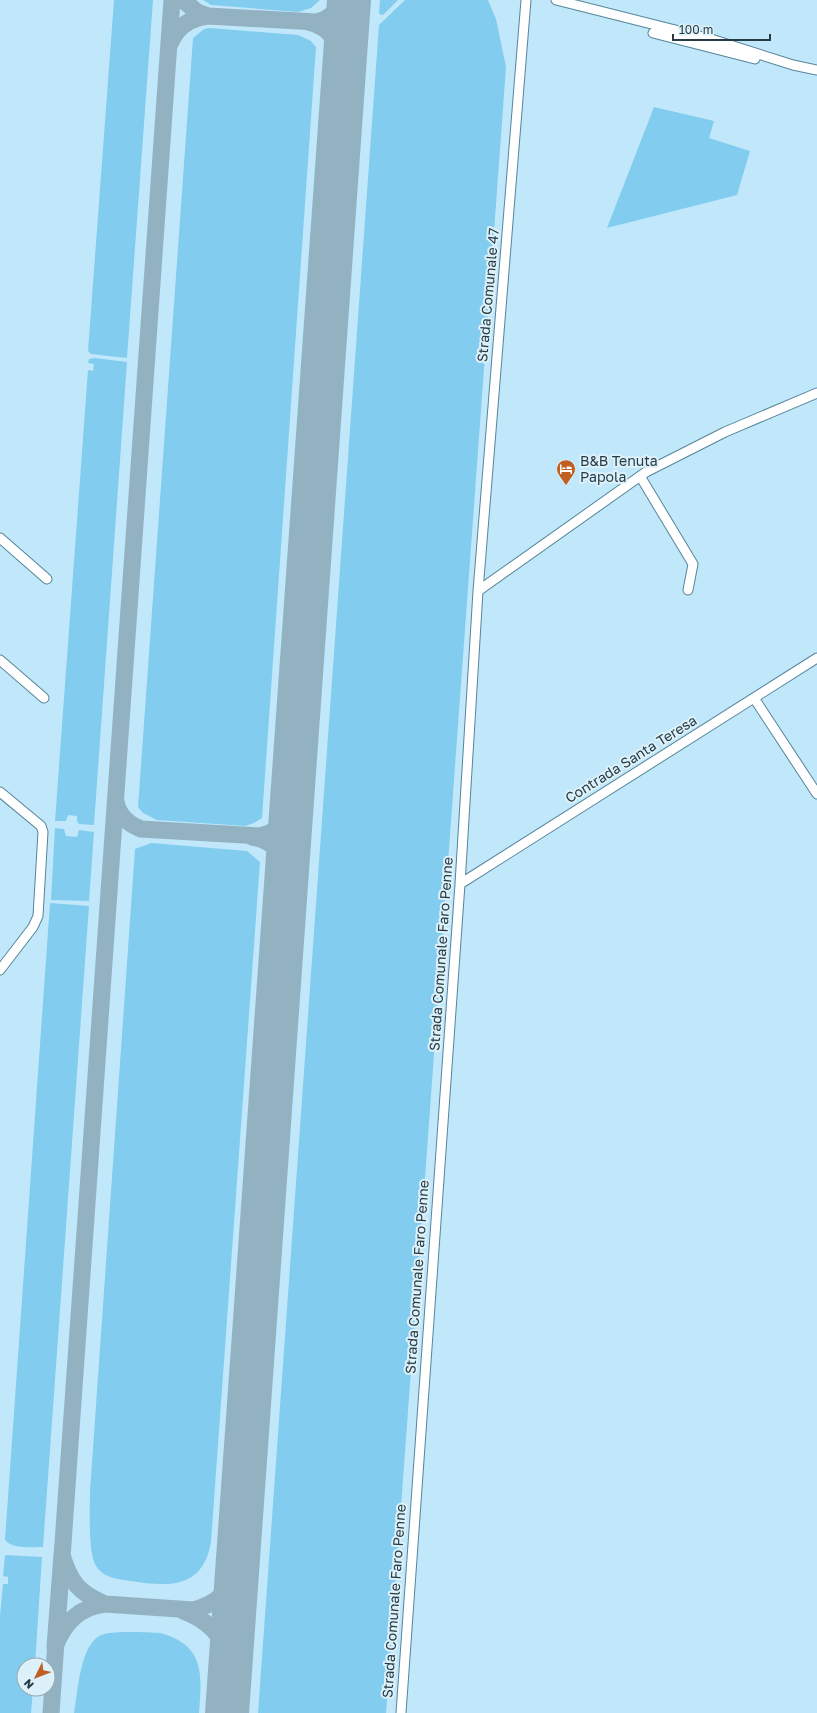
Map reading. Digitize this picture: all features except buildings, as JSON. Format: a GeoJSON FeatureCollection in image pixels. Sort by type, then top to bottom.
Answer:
{"type":"FeatureCollection","features":[{"type":"Feature","properties":{"kind":"street","name":"Strada Comunale 47"},"geometry":{"type":"LineString","coordinates":[[478,591],[526,0]]}},
{"type":"Feature","properties":{"kind":"street"},"geometry":{"type":"LineString","coordinates":[[556,0],[711,39],[793,65],[817,70]]}},
{"type":"Feature","properties":{"kind":"street"},"geometry":{"type":"LineString","coordinates":[[652,33],[784,66],[793,65]]}},
{"type":"Feature","properties":{"kind":"street"},"geometry":{"type":"LineString","coordinates":[[478,591],[640,476],[725,432],[817,393]]}},
{"type":"Feature","properties":{"kind":"street"},"geometry":{"type":"LineString","coordinates":[[640,476],[693,564],[688,590]]}},
{"type":"Feature","properties":{"kind":"street"},"geometry":{"type":"LineString","coordinates":[[0,538],[47,579]]}},
{"type":"Feature","properties":{"kind":"street","name":"Strada Comunale Faro Penne"},"geometry":{"type":"LineString","coordinates":[[401,1713],[460,884],[478,591]]}},
{"type":"Feature","properties":{"kind":"street","name":"Contrada Santa Teresa"},"geometry":{"type":"LineString","coordinates":[[460,884],[817,658]]}},
{"type":"Feature","properties":{"kind":"street"},"geometry":{"type":"LineString","coordinates":[[0,660],[44,698]]}},
{"type":"Feature","properties":{"kind":"street"},"geometry":{"type":"LineString","coordinates":[[754,698],[817,794]]}},
{"type":"Feature","properties":{"kind":"street"},"geometry":{"type":"LineString","coordinates":[[0,792],[41,826],[44,839],[38,916],[33,927],[0,970]]}},
{"type":"Feature","properties":{"kind":"shaded area"},"geometry":{"type":"Polygon","coordinates":[[[114,0],[153,0],[127,358],[91,354],[88,351],[114,0]]]}},
{"type":"Feature","properties":{"kind":"shaded area"},"geometry":{"type":"Polygon","coordinates":[[[203,0],[320,0],[311,8],[298,12],[211,5],[203,0]]]}},
{"type":"Feature","properties":{"kind":"shaded area"},"geometry":{"type":"Polygon","coordinates":[[[380,0],[398,0],[383,15],[379,14],[380,0]]]}},
{"type":"Feature","properties":{"kind":"shaded area"},"geometry":{"type":"Polygon","coordinates":[[[405,0],[488,0],[496,19],[506,67],[386,1713],[258,1713],[379,25],[405,0]]]}},
{"type":"Feature","properties":{"kind":"shaded area"},"geometry":{"type":"Polygon","coordinates":[[[210,28],[298,35],[311,41],[316,47],[262,818],[245,826],[157,820],[143,813],[138,807],[193,38],[204,29],[210,28]]]}},
{"type":"Feature","properties":{"kind":"shaded area"},"geometry":{"type":"Polygon","coordinates":[[[654,107],[714,121],[709,138],[750,151],[737,195],[607,228],[654,107]]]}},
{"type":"Feature","properties":{"kind":"shaded area"},"geometry":{"type":"Polygon","coordinates":[[[95,358],[127,362],[94,825],[79,824],[77,821],[77,816],[68,815],[66,821],[55,821],[88,370],[93,371],[94,364],[88,363],[89,359],[95,358]]]}},
{"type":"Feature","properties":{"kind":"shaded area"},"geometry":{"type":"Polygon","coordinates":[[[55,828],[64,829],[66,836],[77,837],[79,830],[94,832],[89,901],[51,900],[55,828]]]}},
{"type":"Feature","properties":{"kind":"shaded area"},"geometry":{"type":"Polygon","coordinates":[[[151,843],[247,851],[260,862],[211,1542],[207,1557],[200,1569],[192,1577],[171,1584],[145,1583],[106,1575],[98,1569],[95,1564],[90,1539],[90,1491],[135,849],[151,843]]]}},
{"type":"Feature","properties":{"kind":"shaded area"},"geometry":{"type":"Polygon","coordinates":[[[50,903],[89,906],[43,1547],[28,1547],[12,1545],[5,1540],[50,903]]]}},
{"type":"Feature","properties":{"kind":"shaded area"},"geometry":{"type":"Polygon","coordinates":[[[5,1555],[42,1557],[36,1657],[16,1657],[16,1697],[32,1697],[31,1713],[0,1713],[0,1616],[3,1584],[8,1584],[8,1577],[3,1576],[5,1555]]]}},
{"type":"Feature","properties":{"kind":"shaded area"},"geometry":{"type":"Polygon","coordinates":[[[116,1632],[160,1633],[175,1638],[186,1645],[193,1653],[198,1663],[200,1674],[199,1713],[74,1713],[79,1680],[85,1656],[96,1638],[104,1634],[116,1632]]]}},
{"type":"Feature","properties":{"kind":"taxiway"},"geometry":{"type":"LineString","coordinates":[[51,1713],[172,0]]}},
{"type":"Feature","properties":{"kind":"taxiway"},"geometry":{"type":"LineString","coordinates":[[183,0],[197,12],[208,16],[316,22],[329,17],[342,0]]}},
{"type":"Feature","properties":{"kind":"taxiway"},"geometry":{"type":"LineString","coordinates":[[170,44],[176,32],[185,24],[208,16],[205,15]]}},
{"type":"Feature","properties":{"kind":"taxiway"},"geometry":{"type":"LineString","coordinates":[[308,22],[318,25],[326,30],[336,43],[339,52],[343,79]]}},
{"type":"Feature","properties":{"kind":"taxiway"},"geometry":{"type":"LineString","coordinates":[[116,802],[119,811],[125,819],[132,825],[141,829],[259,836],[267,834],[278,827],[288,810],[292,796]]}},
{"type":"Feature","properties":{"kind":"taxiway"},"geometry":{"type":"LineString","coordinates":[[252,837],[262,839],[274,848],[281,860],[286,885]]}},
{"type":"Feature","properties":{"kind":"taxiway"},"geometry":{"type":"LineString","coordinates":[[62,1555],[68,1572],[77,1586],[88,1596],[105,1604],[87,1609],[74,1618],[63,1631],[55,1647],[62,1555]]}},
{"type":"Feature","properties":{"kind":"taxiway"},"geometry":{"type":"LineString","coordinates":[[95,1600],[105,1604],[193,1610],[208,1605],[226,1591],[237,1571]]}},
{"type":"Feature","properties":{"kind":"taxiway"},"geometry":{"type":"LineString","coordinates":[[183,1611],[206,1623],[218,1635],[231,1658]]}},
{"type":"Feature","properties":{"kind":"runway"},"geometry":{"type":"LineString","coordinates":[[227,1713],[349,0]]}},
{"type":"Feature","properties":{"kind":"place","name":"B&B Tenuta Papola"},"geometry":{"type":"Point","coordinates":[566,486]}}]}
